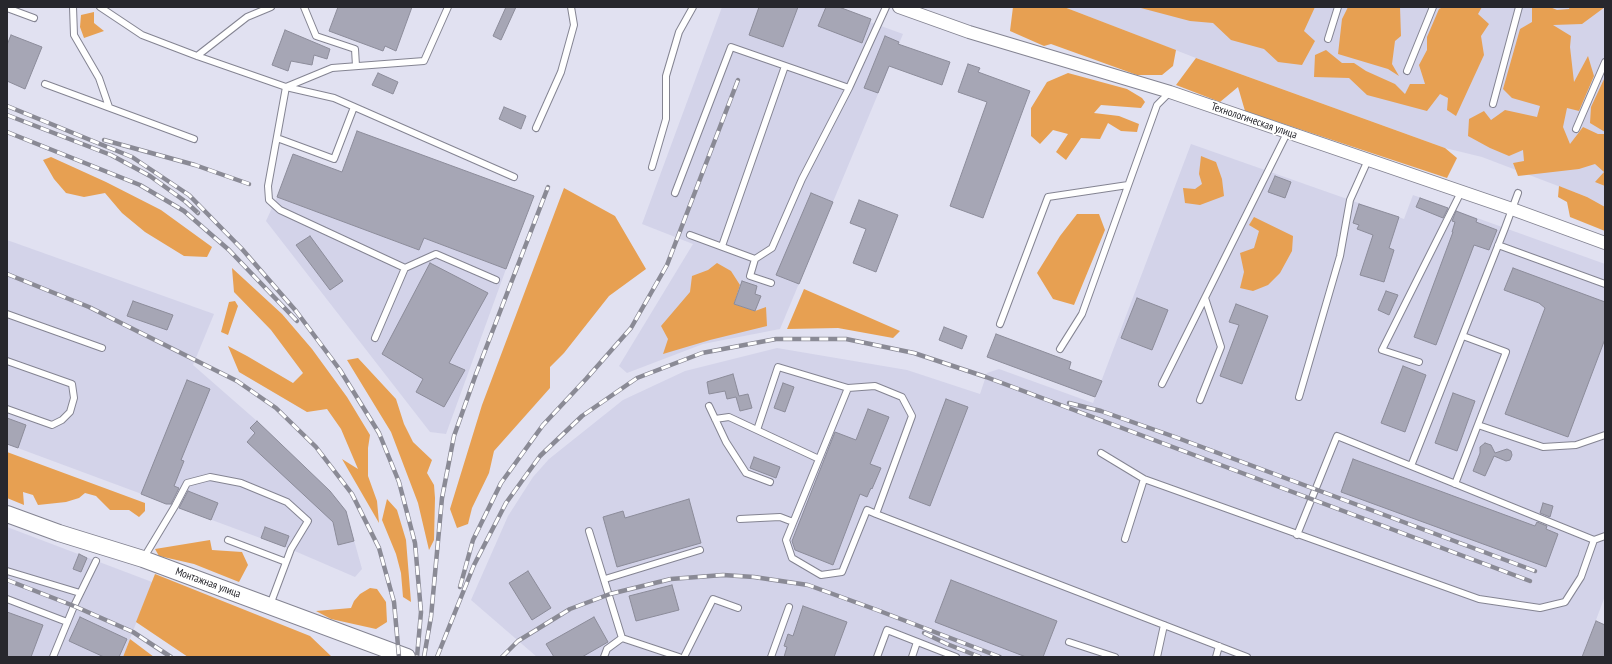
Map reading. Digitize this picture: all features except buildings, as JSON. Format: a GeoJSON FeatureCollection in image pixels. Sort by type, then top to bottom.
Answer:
{"type":"FeatureCollection","features":[{"type":"Feature","properties":{"kind":"street","name":"Технологическая улица"},"geometry":{"type":"LineString","coordinates":[[899,7],[969,32],[1170,92],[1512,209],[1605,243]]}},
{"type":"Feature","properties":{"kind":"street","name":"Монтажная улица"},"geometry":{"type":"LineString","coordinates":[[7,514],[59,533],[143,558],[407,657]]}},
{"type":"Feature","properties":{"kind":"lane"},"geometry":{"type":"LineString","coordinates":[[73,7],[74,35],[99,78],[109,107]]}},
{"type":"Feature","properties":{"kind":"lane"},"geometry":{"type":"LineString","coordinates":[[100,7],[142,35],[196,56],[286,87],[334,98],[514,177]]}},
{"type":"Feature","properties":{"kind":"lane"},"geometry":{"type":"LineString","coordinates":[[196,56],[247,17],[271,7]]}},
{"type":"Feature","properties":{"kind":"lane"},"geometry":{"type":"LineString","coordinates":[[304,7],[316,36],[355,49],[356,66]]}},
{"type":"Feature","properties":{"kind":"lane"},"geometry":{"type":"LineString","coordinates":[[286,87],[332,68],[424,61],[448,7]]}},
{"type":"Feature","properties":{"kind":"lane"},"geometry":{"type":"LineString","coordinates":[[536,128],[561,72],[574,25],[571,7]]}},
{"type":"Feature","properties":{"kind":"lane"},"geometry":{"type":"LineString","coordinates":[[652,167],[666,118],[666,76],[679,32],[693,7]]}},
{"type":"Feature","properties":{"kind":"lane"},"geometry":{"type":"LineString","coordinates":[[771,283],[750,276],[755,259],[772,248],[802,179],[849,88],[886,7]]}},
{"type":"Feature","properties":{"kind":"lane"},"geometry":{"type":"LineString","coordinates":[[1328,39],[1338,7]]}},
{"type":"Feature","properties":{"kind":"lane"},"geometry":{"type":"LineString","coordinates":[[1407,71],[1433,7]]}},
{"type":"Feature","properties":{"kind":"lane"},"geometry":{"type":"LineString","coordinates":[[1493,104],[1519,7]]}},
{"type":"Feature","properties":{"kind":"lane"},"geometry":{"type":"LineString","coordinates":[[7,8],[34,18]]}},
{"type":"Feature","properties":{"kind":"lane"},"geometry":{"type":"LineString","coordinates":[[675,193],[731,47],[849,88]]}},
{"type":"Feature","properties":{"kind":"lane"},"geometry":{"type":"LineString","coordinates":[[1576,129],[1605,62]]}},
{"type":"Feature","properties":{"kind":"lane"},"geometry":{"type":"LineString","coordinates":[[722,246],[785,66]]}},
{"type":"Feature","properties":{"kind":"lane"},"geometry":{"type":"LineString","coordinates":[[45,84],[194,139]]}},
{"type":"Feature","properties":{"kind":"lane"},"geometry":{"type":"LineString","coordinates":[[286,87],[268,186],[269,200],[280,210],[405,268]]}},
{"type":"Feature","properties":{"kind":"lane"},"geometry":{"type":"LineString","coordinates":[[1060,349],[1082,314],[1156,105],[1170,92]]}},
{"type":"Feature","properties":{"kind":"lane"},"geometry":{"type":"LineString","coordinates":[[277,138],[334,159],[354,107]]}},
{"type":"Feature","properties":{"kind":"lane"},"geometry":{"type":"LineString","coordinates":[[1162,384],[1287,133]]}},
{"type":"Feature","properties":{"kind":"lane"},"geometry":{"type":"LineString","coordinates":[[1299,397],[1340,256],[1350,200],[1368,160]]}},
{"type":"Feature","properties":{"kind":"lane"},"geometry":{"type":"LineString","coordinates":[[1000,324],[1048,197],[1128,185]]}},
{"type":"Feature","properties":{"kind":"lane"},"geometry":{"type":"LineString","coordinates":[[1419,362],[1382,350],[1461,192]]}},
{"type":"Feature","properties":{"kind":"lane"},"geometry":{"type":"LineString","coordinates":[[1411,466],[1518,193]]}},
{"type":"Feature","properties":{"kind":"lane"},"geometry":{"type":"LineString","coordinates":[[690,235],[755,259]]}},
{"type":"Feature","properties":{"kind":"lane"},"geometry":{"type":"LineString","coordinates":[[1498,245],[1605,284]]}},
{"type":"Feature","properties":{"kind":"lane"},"geometry":{"type":"LineString","coordinates":[[375,338],[405,268],[436,254],[496,280]]}},
{"type":"Feature","properties":{"kind":"lane"},"geometry":{"type":"LineString","coordinates":[[1200,400],[1221,347],[1205,298]]}},
{"type":"Feature","properties":{"kind":"lane"},"geometry":{"type":"LineString","coordinates":[[7,314],[102,348]]}},
{"type":"Feature","properties":{"kind":"lane"},"geometry":{"type":"LineString","coordinates":[[1455,484],[1506,352],[1462,336]]}},
{"type":"Feature","properties":{"kind":"lane"},"geometry":{"type":"LineString","coordinates":[[7,361],[72,384],[74,398],[70,412],[62,420],[52,425],[7,409]]}},
{"type":"Feature","properties":{"kind":"lane"},"geometry":{"type":"LineString","coordinates":[[757,430],[778,367],[848,388],[875,386],[902,397],[912,416],[876,514]]}},
{"type":"Feature","properties":{"kind":"lane"},"geometry":{"type":"LineString","coordinates":[[848,388],[786,540],[792,558],[821,575],[842,572],[867,510],[1247,657]]}},
{"type":"Feature","properties":{"kind":"lane"},"geometry":{"type":"LineString","coordinates":[[709,406],[726,442],[746,473],[770,482]]}},
{"type":"Feature","properties":{"kind":"lane"},"geometry":{"type":"LineString","coordinates":[[715,419],[729,417],[819,459]]}},
{"type":"Feature","properties":{"kind":"lane"},"geometry":{"type":"LineString","coordinates":[[1478,425],[1543,447],[1576,445],[1605,435]]}},
{"type":"Feature","properties":{"kind":"lane"},"geometry":{"type":"LineString","coordinates":[[1297,535],[1337,436],[1594,540],[1605,536]]}},
{"type":"Feature","properties":{"kind":"lane"},"geometry":{"type":"LineString","coordinates":[[1101,453],[1144,479],[1479,599],[1540,608],[1565,602],[1581,577],[1594,540]]}},
{"type":"Feature","properties":{"kind":"lane"},"geometry":{"type":"LineString","coordinates":[[143,558],[175,506],[187,483],[210,477],[241,483],[287,502],[308,521],[290,549],[270,606]]}},
{"type":"Feature","properties":{"kind":"lane"},"geometry":{"type":"LineString","coordinates":[[1125,539],[1144,479]]}},
{"type":"Feature","properties":{"kind":"lane"},"geometry":{"type":"LineString","coordinates":[[740,519],[780,517],[793,522]]}},
{"type":"Feature","properties":{"kind":"lane"},"geometry":{"type":"LineString","coordinates":[[589,531],[622,638]]}},
{"type":"Feature","properties":{"kind":"lane"},"geometry":{"type":"LineString","coordinates":[[228,540],[286,562]]}},
{"type":"Feature","properties":{"kind":"lane"},"geometry":{"type":"LineString","coordinates":[[605,579],[700,550]]}},
{"type":"Feature","properties":{"kind":"lane"},"geometry":{"type":"LineString","coordinates":[[53,657],[67,622],[96,561]]}},
{"type":"Feature","properties":{"kind":"lane"},"geometry":{"type":"LineString","coordinates":[[7,571],[80,593]]}},
{"type":"Feature","properties":{"kind":"lane"},"geometry":{"type":"LineString","coordinates":[[7,599],[67,622]]}},
{"type":"Feature","properties":{"kind":"lane"},"geometry":{"type":"LineString","coordinates":[[684,657],[713,599],[738,608]]}},
{"type":"Feature","properties":{"kind":"lane"},"geometry":{"type":"LineString","coordinates":[[771,657],[789,607]]}},
{"type":"Feature","properties":{"kind":"lane"},"geometry":{"type":"LineString","coordinates":[[1157,657],[1164,625]]}},
{"type":"Feature","properties":{"kind":"lane"},"geometry":{"type":"LineString","coordinates":[[876,657],[886,630],[956,657]]}},
{"type":"Feature","properties":{"kind":"lane"},"geometry":{"type":"LineString","coordinates":[[604,657],[607,649],[622,638]]}},
{"type":"Feature","properties":{"kind":"lane"},"geometry":{"type":"LineString","coordinates":[[622,638],[679,657]]}},
{"type":"Feature","properties":{"kind":"lane"},"geometry":{"type":"LineString","coordinates":[[912,657],[917,642]]}},
{"type":"Feature","properties":{"kind":"lane"},"geometry":{"type":"LineString","coordinates":[[1069,642],[1115,657]]}},
{"type":"Feature","properties":{"kind":"lane"},"geometry":{"type":"LineString","coordinates":[[1216,657],[1219,646]]}},
{"type":"Feature","properties":{"kind":"shaded area"},"geometry":{"type":"Polygon","coordinates":[[[722,7],[839,7],[871,19],[870,22],[903,34],[780,329],[703,344],[627,373],[619,366],[693,244],[642,224],[722,7]]]}},
{"type":"Feature","properties":{"kind":"shaded area"},"geometry":{"type":"Polygon","coordinates":[[[1013,7],[1064,7],[1176,50],[1173,66],[1162,75],[1137,75],[1051,44],[1044,46],[1010,31],[1013,7]]]}},
{"type":"Feature","properties":{"kind":"shaded area"},"geometry":{"type":"Polygon","coordinates":[[[1064,7],[1605,7],[1605,231],[1587,197],[1482,157],[1445,148],[1196,58],[1064,7]]]}},
{"type":"Feature","properties":{"kind":"shaded area"},"geometry":{"type":"Polygon","coordinates":[[[1137,7],[1315,7],[1304,31],[1315,41],[1302,65],[1278,62],[1264,49],[1231,40],[1213,23],[1190,21],[1137,7]]]}},
{"type":"Feature","properties":{"kind":"shaded area"},"geometry":{"type":"Polygon","coordinates":[[[1348,7],[1400,7],[1401,36],[1395,41],[1392,64],[1399,76],[1388,69],[1338,54],[1342,19],[1348,7]]]}},
{"type":"Feature","properties":{"kind":"shaded area"},"geometry":{"type":"Polygon","coordinates":[[[1443,7],[1482,7],[1478,14],[1489,24],[1481,36],[1484,55],[1456,116],[1447,110],[1448,98],[1440,94],[1427,111],[1367,95],[1349,78],[1314,77],[1315,55],[1326,50],[1342,63],[1354,63],[1366,71],[1395,84],[1405,94],[1410,84],[1425,84],[1419,65],[1427,50],[1427,37],[1439,9],[1443,7]]]}},
{"type":"Feature","properties":{"kind":"shaded area"},"geometry":{"type":"Polygon","coordinates":[[[1532,7],[1550,7],[1557,10],[1569,9],[1570,7],[1605,7],[1582,24],[1553,25],[1571,36],[1570,47],[1574,82],[1588,56],[1594,76],[1579,111],[1567,108],[1563,127],[1570,144],[1583,127],[1598,134],[1605,134],[1605,186],[1595,182],[1604,172],[1595,164],[1579,169],[1518,176],[1513,163],[1524,161],[1523,150],[1509,156],[1468,136],[1469,119],[1484,111],[1491,120],[1505,110],[1537,117],[1540,106],[1512,98],[1503,89],[1520,29],[1532,22],[1532,7]]]}},
{"type":"Feature","properties":{"kind":"shaded area"},"geometry":{"type":"Polygon","coordinates":[[[94,12],[94,23],[104,31],[84,38],[80,27],[81,15],[94,12]]]}},
{"type":"Feature","properties":{"kind":"shaded area"},"geometry":{"type":"Polygon","coordinates":[[[1196,58],[1445,148],[1457,158],[1447,178],[1245,111],[1238,87],[1220,102],[1176,85],[1196,58]]]}},
{"type":"Feature","properties":{"kind":"shaded area"},"geometry":{"type":"Polygon","coordinates":[[[1068,73],[1127,89],[1142,98],[1145,102],[1141,108],[1101,105],[1094,113],[1119,116],[1139,124],[1137,132],[1121,131],[1108,123],[1100,139],[1081,138],[1066,160],[1056,152],[1068,134],[1053,130],[1040,144],[1031,136],[1031,108],[1047,82],[1068,73]]]}},
{"type":"Feature","properties":{"kind":"shaded area"},"geometry":{"type":"Polygon","coordinates":[[[1605,77],[1605,132],[1590,123],[1591,107],[1605,77]]]}},
{"type":"Feature","properties":{"kind":"shaded area"},"geometry":{"type":"Polygon","coordinates":[[[1191,144],[1404,219],[1413,195],[1605,264],[1605,596],[1582,657],[537,657],[471,600],[508,516],[533,477],[549,459],[623,400],[685,371],[777,348],[907,370],[980,394],[987,373],[999,369],[1093,403],[1191,144]]]}},
{"type":"Feature","properties":{"kind":"shaded area"},"geometry":{"type":"Polygon","coordinates":[[[1201,156],[1216,162],[1222,179],[1224,196],[1200,205],[1185,203],[1183,188],[1195,189],[1202,184],[1199,174],[1201,156]]]}},
{"type":"Feature","properties":{"kind":"shaded area"},"geometry":{"type":"Polygon","coordinates":[[[51,157],[106,182],[161,210],[212,247],[207,257],[184,256],[145,232],[122,213],[105,193],[84,197],[66,193],[54,179],[43,160],[51,157]]]}},
{"type":"Feature","properties":{"kind":"shaded area"},"geometry":{"type":"Polygon","coordinates":[[[1559,186],[1587,197],[1605,207],[1605,231],[1570,217],[1567,202],[1558,197],[1559,186]]]}},
{"type":"Feature","properties":{"kind":"shaded area"},"geometry":{"type":"Polygon","coordinates":[[[564,188],[615,216],[646,269],[609,296],[564,353],[550,367],[550,388],[494,451],[489,473],[472,508],[468,524],[457,528],[450,509],[482,405],[564,188]]]}},
{"type":"Feature","properties":{"kind":"shaded area"},"geometry":{"type":"Polygon","coordinates":[[[277,197],[419,250],[424,238],[506,269],[446,434],[430,432],[266,221],[277,197]]]}},
{"type":"Feature","properties":{"kind":"shaded area"},"geometry":{"type":"Polygon","coordinates":[[[1077,214],[1099,214],[1105,230],[1074,305],[1053,299],[1037,273],[1060,236],[1077,214]]]}},
{"type":"Feature","properties":{"kind":"shaded area"},"geometry":{"type":"Polygon","coordinates":[[[1254,217],[1293,236],[1292,251],[1280,273],[1268,285],[1253,291],[1240,288],[1244,272],[1240,253],[1254,248],[1259,231],[1249,225],[1254,217]]]}},
{"type":"Feature","properties":{"kind":"shaded area"},"geometry":{"type":"Polygon","coordinates":[[[7,240],[214,314],[193,365],[257,421],[330,491],[346,511],[362,569],[355,577],[290,549],[7,444],[7,240]]]}},
{"type":"Feature","properties":{"kind":"shaded area"},"geometry":{"type":"Polygon","coordinates":[[[717,263],[731,271],[740,285],[734,304],[755,311],[766,307],[767,326],[710,340],[663,354],[668,339],[661,326],[690,292],[692,276],[708,270],[717,263]]]}},
{"type":"Feature","properties":{"kind":"shaded area"},"geometry":{"type":"Polygon","coordinates":[[[232,268],[282,314],[312,349],[347,397],[370,435],[368,448],[368,476],[377,501],[379,523],[342,459],[358,469],[341,429],[327,409],[307,412],[239,372],[228,346],[293,383],[303,373],[271,330],[234,292],[232,268]]]}},
{"type":"Feature","properties":{"kind":"shaded area"},"geometry":{"type":"Polygon","coordinates":[[[804,289],[900,331],[893,338],[838,328],[787,329],[804,289]]]}},
{"type":"Feature","properties":{"kind":"shaded area"},"geometry":{"type":"Polygon","coordinates":[[[235,301],[238,306],[228,335],[221,332],[229,302],[235,301]]]}},
{"type":"Feature","properties":{"kind":"shaded area"},"geometry":{"type":"Polygon","coordinates":[[[358,358],[396,399],[404,424],[413,442],[432,460],[427,473],[434,485],[434,540],[429,550],[418,503],[391,432],[347,360],[358,358]]]}},
{"type":"Feature","properties":{"kind":"shaded area"},"geometry":{"type":"Polygon","coordinates":[[[7,452],[145,503],[145,511],[139,517],[129,510],[110,510],[96,496],[85,493],[79,498],[66,502],[38,505],[33,495],[23,492],[24,505],[7,498],[7,452]]]}},
{"type":"Feature","properties":{"kind":"shaded area"},"geometry":{"type":"Polygon","coordinates":[[[387,499],[397,510],[406,540],[411,602],[403,597],[401,573],[396,554],[382,520],[387,499]]]}},
{"type":"Feature","properties":{"kind":"shaded area"},"geometry":{"type":"Polygon","coordinates":[[[7,527],[152,582],[123,657],[7,657],[7,527]]]}},
{"type":"Feature","properties":{"kind":"shaded area"},"geometry":{"type":"Polygon","coordinates":[[[210,540],[212,550],[242,552],[248,565],[239,582],[194,564],[159,556],[155,549],[210,540]]]}},
{"type":"Feature","properties":{"kind":"shaded area"},"geometry":{"type":"Polygon","coordinates":[[[155,574],[310,636],[332,657],[188,657],[136,622],[155,574]]]}},
{"type":"Feature","properties":{"kind":"shaded area"},"geometry":{"type":"Polygon","coordinates":[[[370,588],[377,589],[386,602],[387,622],[376,629],[331,619],[316,611],[351,608],[354,601],[360,594],[370,588]]]}},
{"type":"Feature","properties":{"kind":"shaded area"},"geometry":{"type":"Polygon","coordinates":[[[130,639],[154,657],[123,657],[130,639]]]}},
{"type":"Feature","properties":{"kind":"railway"},"geometry":{"type":"LineString","coordinates":[[460,587],[473,540],[501,483],[543,425],[631,328],[667,265],[738,80]]}},
{"type":"Feature","properties":{"kind":"railway"},"geometry":{"type":"LineString","coordinates":[[7,106],[132,157],[189,195],[242,249],[296,311],[340,370],[379,433],[399,482],[415,543],[421,612],[417,657]]}},
{"type":"Feature","properties":{"kind":"railway"},"geometry":{"type":"LineString","coordinates":[[7,115],[111,155],[150,176],[186,202],[198,213]]}},
{"type":"Feature","properties":{"kind":"railway"},"geometry":{"type":"LineString","coordinates":[[7,132],[140,185],[184,211],[229,250],[297,321]]}},
{"type":"Feature","properties":{"kind":"railway"},"geometry":{"type":"LineString","coordinates":[[104,140],[195,165],[249,184]]}},
{"type":"Feature","properties":{"kind":"railway"},"geometry":{"type":"LineString","coordinates":[[424,657],[431,617],[442,498],[454,436],[476,374],[548,187]]}},
{"type":"Feature","properties":{"kind":"railway"},"geometry":{"type":"LineString","coordinates":[[7,274],[89,307],[237,381],[276,408],[316,447],[352,494],[379,548],[394,602],[399,657]]}},
{"type":"Feature","properties":{"kind":"railway"},"geometry":{"type":"LineString","coordinates":[[437,657],[474,565],[506,503],[540,456],[582,416],[637,378],[702,353],[776,339],[846,339],[914,353],[986,377],[1530,581]]}},
{"type":"Feature","properties":{"kind":"railway"},"geometry":{"type":"LineString","coordinates":[[1069,403],[1101,411],[1175,437],[1535,571]]}},
{"type":"Feature","properties":{"kind":"railway"},"geometry":{"type":"LineString","coordinates":[[502,657],[518,641],[570,609],[610,594],[671,579],[723,575],[754,577],[808,585],[1000,657]]}},
{"type":"Feature","properties":{"kind":"railway"},"geometry":{"type":"LineString","coordinates":[[7,580],[74,606],[133,632],[171,657]]}},
{"type":"Feature","properties":{"kind":"railway"},"geometry":{"type":"LineString","coordinates":[[924,633],[980,657]]}}]}
